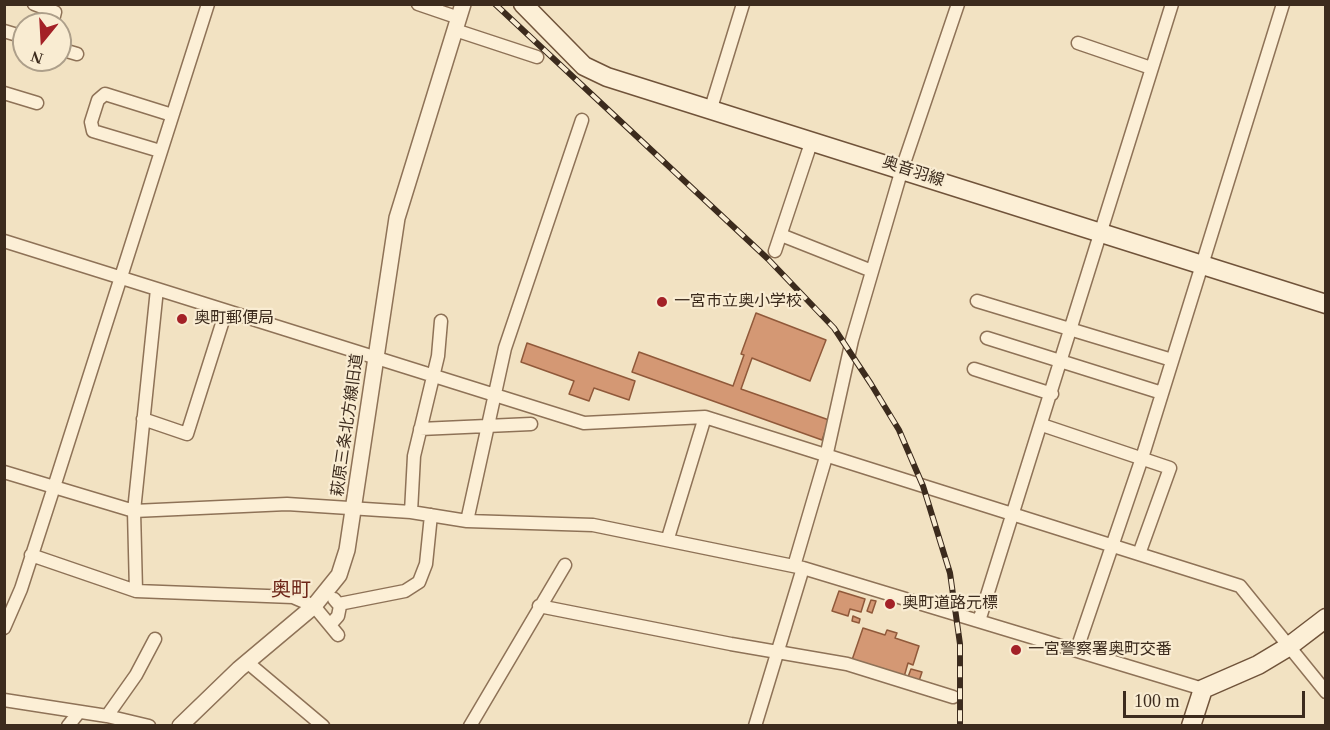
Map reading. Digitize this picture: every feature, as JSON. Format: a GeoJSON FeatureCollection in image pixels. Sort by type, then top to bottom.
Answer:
{"type":"FeatureCollection","features":[{"type":"Feature","properties":{"kind":"main road","name":"奥音羽線"},"geometry":{"type":"LineString","coordinates":[[523,4],[584,66],[607,76],[1326,304]]}},
{"type":"Feature","properties":{"kind":"main road"},"geometry":{"type":"LineString","coordinates":[[1191,726],[1203,688],[1258,665],[1288,647],[1326,618]]}},
{"type":"Feature","properties":{"kind":"street"},"geometry":{"type":"LineString","coordinates":[[34,4],[56,12]]}},
{"type":"Feature","properties":{"kind":"street"},"geometry":{"type":"LineString","coordinates":[[4,628],[21,589],[208,4]]}},
{"type":"Feature","properties":{"kind":"street"},"geometry":{"type":"LineString","coordinates":[[417,4],[459,17],[537,57]]}},
{"type":"Feature","properties":{"kind":"street"},"geometry":{"type":"LineString","coordinates":[[711,108],[743,4]]}},
{"type":"Feature","properties":{"kind":"street"},"geometry":{"type":"LineString","coordinates":[[755,726],[778,651],[852,340],[902,169],[958,4]]}},
{"type":"Feature","properties":{"kind":"street"},"geometry":{"type":"LineString","coordinates":[[979,621],[1052,394],[1172,4]]}},
{"type":"Feature","properties":{"kind":"street"},"geometry":{"type":"LineString","coordinates":[[1077,650],[1142,458],[1283,4]]}},
{"type":"Feature","properties":{"kind":"street","name":"萩原三条北方線旧道"},"geometry":{"type":"LineString","coordinates":[[4,472],[134,511],[287,504],[354,508],[397,218],[459,17]]}},
{"type":"Feature","properties":{"kind":"street"},"geometry":{"type":"LineString","coordinates":[[1078,42],[1151,68]]}},
{"type":"Feature","properties":{"kind":"street"},"geometry":{"type":"LineString","coordinates":[[72,53],[77,54]]}},
{"type":"Feature","properties":{"kind":"street"},"geometry":{"type":"LineString","coordinates":[[4,93],[38,103]]}},
{"type":"Feature","properties":{"kind":"street"},"geometry":{"type":"LineString","coordinates":[[160,151],[93,131],[91,122],[98,100],[105,94],[172,116]]}},
{"type":"Feature","properties":{"kind":"street"},"geometry":{"type":"LineString","coordinates":[[467,520],[506,348],[582,120]]}},
{"type":"Feature","properties":{"kind":"street"},"geometry":{"type":"LineString","coordinates":[[775,251],[812,140]]}},
{"type":"Feature","properties":{"kind":"street"},"geometry":{"type":"LineString","coordinates":[[781,235],[872,271]]}},
{"type":"Feature","properties":{"kind":"street"},"geometry":{"type":"LineString","coordinates":[[4,242],[584,423],[705,417],[1240,586],[1326,692]]}},
{"type":"Feature","properties":{"kind":"street"},"geometry":{"type":"LineString","coordinates":[[136,591],[134,511],[157,290]]}},
{"type":"Feature","properties":{"kind":"street"},"geometry":{"type":"LineString","coordinates":[[977,301],[1172,360]]}},
{"type":"Feature","properties":{"kind":"street"},"geometry":{"type":"LineString","coordinates":[[143,418],[187,434],[225,311]]}},
{"type":"Feature","properties":{"kind":"street"},"geometry":{"type":"LineString","coordinates":[[411,512],[414,456],[438,356],[441,321]]}},
{"type":"Feature","properties":{"kind":"street"},"geometry":{"type":"LineString","coordinates":[[987,338],[1162,393]]}},
{"type":"Feature","properties":{"kind":"street"},"geometry":{"type":"LineString","coordinates":[[974,369],[1052,394]]}},
{"type":"Feature","properties":{"kind":"street"},"geometry":{"type":"LineString","coordinates":[[668,538],[705,417]]}},
{"type":"Feature","properties":{"kind":"street"},"geometry":{"type":"LineString","coordinates":[[420,429],[489,428],[531,424]]}},
{"type":"Feature","properties":{"kind":"street"},"geometry":{"type":"LineString","coordinates":[[1042,425],[1170,468],[1139,554]]}},
{"type":"Feature","properties":{"kind":"street"},"geometry":{"type":"LineString","coordinates":[[180,726],[247,662],[326,594],[339,575],[354,508],[411,512],[467,520],[593,525],[668,538],[798,567],[1203,688]]}},
{"type":"Feature","properties":{"kind":"street"},"geometry":{"type":"LineString","coordinates":[[326,594],[339,604],[405,591],[419,582],[426,564],[430,515]]}},
{"type":"Feature","properties":{"kind":"street"},"geometry":{"type":"LineString","coordinates":[[31,555],[136,591],[293,597],[314,606],[334,630],[339,604]]}},
{"type":"Feature","properties":{"kind":"street"},"geometry":{"type":"LineString","coordinates":[[470,726],[565,565]]}},
{"type":"Feature","properties":{"kind":"street"},"geometry":{"type":"LineString","coordinates":[[540,606],[848,664],[953,697]]}},
{"type":"Feature","properties":{"kind":"street"},"geometry":{"type":"LineString","coordinates":[[107,716],[136,675],[155,639]]}},
{"type":"Feature","properties":{"kind":"street"},"geometry":{"type":"LineString","coordinates":[[247,662],[323,726]]}},
{"type":"Feature","properties":{"kind":"street"},"geometry":{"type":"LineString","coordinates":[[4,700],[107,716],[149,726]]}},
{"type":"Feature","properties":{"kind":"street"},"geometry":{"type":"LineString","coordinates":[[68,726],[79,712]]}},
{"type":"Feature","properties":{"kind":"building"},"geometry":{"type":"Polygon","coordinates":[[[756,313],[826,340],[810,381],[752,358],[741,389],[829,420],[822,440],[632,372],[639,352],[733,386],[744,355],[741,354],[756,313]]]}},
{"type":"Feature","properties":{"kind":"building"},"geometry":{"type":"Polygon","coordinates":[[[527,343],[635,381],[629,400],[594,388],[589,401],[569,394],[574,381],[521,362],[527,343]]]}},
{"type":"Feature","properties":{"kind":"building"},"geometry":{"type":"Polygon","coordinates":[[[839,591],[865,599],[861,612],[850,609],[848,616],[832,611],[839,591]]]}},
{"type":"Feature","properties":{"kind":"building"},"geometry":{"type":"Polygon","coordinates":[[[871,600],[876,601],[872,613],[867,611],[871,600]]]}},
{"type":"Feature","properties":{"kind":"building"},"geometry":{"type":"Polygon","coordinates":[[[853,616],[860,619],[859,623],[852,621],[853,616]]]}},
{"type":"Feature","properties":{"kind":"building"},"geometry":{"type":"Polygon","coordinates":[[[863,628],[885,635],[887,630],[897,633],[895,638],[919,646],[913,665],[908,663],[904,677],[852,660],[863,628]]]}},
{"type":"Feature","properties":{"kind":"building"},"geometry":{"type":"Polygon","coordinates":[[[911,669],[922,672],[919,681],[908,677],[911,669]]]}},
{"type":"Feature","properties":{"kind":"railway"},"geometry":{"type":"LineString","coordinates":[[495,4],[768,259],[834,328],[871,384],[899,430],[923,486],[950,573],[960,644],[960,726]]}},
{"type":"Feature","properties":{"kind":"place","name":"一宮市立奥小学校"},"geometry":{"type":"Point","coordinates":[662,302]}},
{"type":"Feature","properties":{"kind":"place","name":"奥町郵便局"},"geometry":{"type":"Point","coordinates":[182,319]}},
{"type":"Feature","properties":{"kind":"place","name":"奥町道路元標"},"geometry":{"type":"Point","coordinates":[890,604]}},
{"type":"Feature","properties":{"kind":"place","name":"一宮警察署奥町交番"},"geometry":{"type":"Point","coordinates":[1016,650]}},
{"type":"Feature","properties":{"kind":"district","name":"奥町"},"geometry":{"type":"Point","coordinates":[291,591]}}]}
